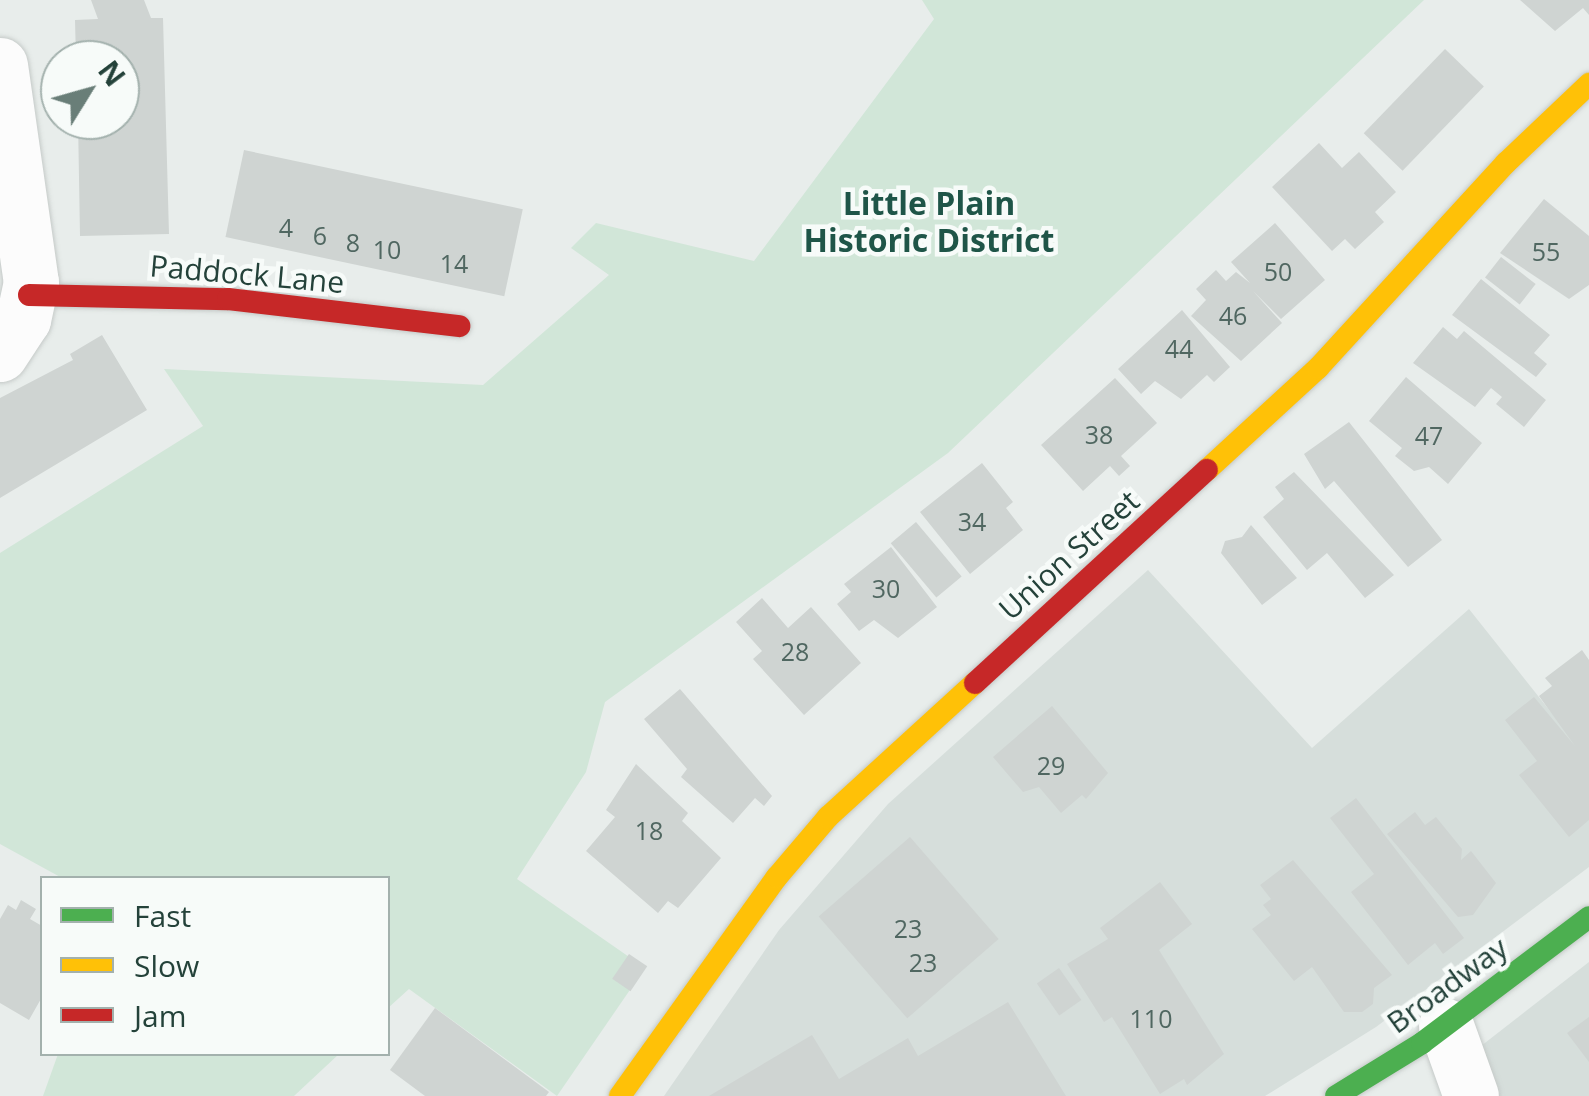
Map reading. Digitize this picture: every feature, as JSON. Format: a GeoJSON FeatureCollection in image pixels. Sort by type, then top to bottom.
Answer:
{"type":"FeatureCollection","features":[{"type":"Feature","properties":{"kind":"main road","name":"Union Street"},"geometry":{"type":"LineString","coordinates":[[620,1096],[777,877],[828,817],[1318,368],[1506,162],[1589,84]]}},
{"type":"Feature","properties":{"kind":"main road","name":"Paddock Lane"},"geometry":{"type":"LineString","coordinates":[[30,295],[228,299],[460,326]]}},
{"type":"Feature","properties":{"kind":"main road","name":"Broadway"},"geometry":{"type":"LineString","coordinates":[[1336,1096],[1446,1026],[1589,917]]}},
{"type":"Feature","properties":{"kind":"street"},"geometry":{"type":"LineString","coordinates":[[0,65],[30,295],[24,319],[0,354]]}},
{"type":"Feature","properties":{"kind":"street"},"geometry":{"type":"LineString","coordinates":[[1446,1026],[1471,1096]]}},
{"type":"Feature","properties":{"kind":"shaded area"},"geometry":{"type":"Polygon","coordinates":[[[1148,570],[1312,748],[1469,609],[1589,760],[1589,867],[1376,1027],[1265,1096],[664,1096],[779,930],[888,804],[1148,570]]]}},
{"type":"Feature","properties":{"kind":"shaded area"},"geometry":{"type":"Polygon","coordinates":[[[1589,962],[1589,1096],[1492,1096],[1481,1046],[1589,962]]]}},
{"type":"Feature","properties":{"kind":"green space"},"geometry":{"type":"Polygon","coordinates":[[[922,0],[1424,0],[948,453],[605,702],[586,772],[517,879],[645,968],[557,1096],[409,989],[390,1006],[390,876],[58,876],[0,844],[0,553],[203,426],[164,369],[483,385],[609,275],[571,248],[596,223],[754,261],[934,19],[922,0]]]}},
{"type":"Feature","properties":{"kind":"green space"},"geometry":{"type":"Polygon","coordinates":[[[57,1056],[337,1056],[294,1096],[43,1096],[57,1056]]]}},
{"type":"Feature","properties":{"kind":"building"},"geometry":{"type":"Polygon","coordinates":[[[91,0],[144,0],[151,18],[163,18],[169,234],[80,236],[78,140],[140,140],[140,40],[76,40],[75,20],[98,19],[91,0]]]}},
{"type":"Feature","properties":{"kind":"building"},"geometry":{"type":"Polygon","coordinates":[[[1520,0],[1589,0],[1589,15],[1583,8],[1555,31],[1520,0]]]}},
{"type":"Feature","properties":{"kind":"building"},"geometry":{"type":"Polygon","coordinates":[[[1445,49],[1484,87],[1403,171],[1364,133],[1445,49]]]}},
{"type":"Feature","properties":{"kind":"building"},"geometry":{"type":"Polygon","coordinates":[[[1319,143],[1342,168],[1359,152],[1396,192],[1375,212],[1384,222],[1355,249],[1345,239],[1332,251],[1272,187],[1319,143]]]}},
{"type":"Feature","properties":{"kind":"building"},"geometry":{"type":"Polygon","coordinates":[[[244,150],[523,209],[504,296],[225,237],[244,150]]]}},
{"type":"Feature","properties":{"kind":"building"},"geometry":{"type":"Polygon","coordinates":[[[1544,199],[1589,236],[1589,285],[1569,299],[1500,253],[1544,199]]]}},
{"type":"Feature","properties":{"kind":"building"},"geometry":{"type":"Polygon","coordinates":[[[1275,223],[1325,280],[1281,319],[1253,291],[1282,323],[1241,361],[1191,316],[1206,300],[1196,289],[1216,270],[1226,281],[1236,272],[1250,283],[1231,262],[1275,223]]]}},
{"type":"Feature","properties":{"kind":"building"},"geometry":{"type":"Polygon","coordinates":[[[1501,257],[1536,284],[1520,305],[1485,277],[1501,257]]]}},
{"type":"Feature","properties":{"kind":"building"},"geometry":{"type":"Polygon","coordinates":[[[1481,279],[1550,335],[1534,353],[1547,364],[1536,377],[1452,315],[1481,279]]]}},
{"type":"Feature","properties":{"kind":"building"},"geometry":{"type":"Polygon","coordinates":[[[1182,310],[1230,367],[1214,382],[1207,375],[1181,399],[1155,381],[1141,394],[1118,369],[1182,310]]]}},
{"type":"Feature","properties":{"kind":"building"},"geometry":{"type":"Polygon","coordinates":[[[1443,327],[1457,339],[1464,331],[1546,400],[1524,427],[1496,404],[1502,397],[1491,388],[1475,407],[1413,363],[1443,327]]]}},
{"type":"Feature","properties":{"kind":"building"},"geometry":{"type":"Polygon","coordinates":[[[102,335],[147,410],[0,498],[0,398],[73,360],[70,354],[102,335]]]}},
{"type":"Feature","properties":{"kind":"building"},"geometry":{"type":"Polygon","coordinates":[[[1406,377],[1482,443],[1448,484],[1429,467],[1414,471],[1395,456],[1402,448],[1369,421],[1406,377]]]}},
{"type":"Feature","properties":{"kind":"building"},"geometry":{"type":"Polygon","coordinates":[[[1115,378],[1157,423],[1121,456],[1130,466],[1119,476],[1110,466],[1083,491],[1041,445],[1115,378]]]}},
{"type":"Feature","properties":{"kind":"building"},"geometry":{"type":"Polygon","coordinates":[[[1349,422],[1442,540],[1408,567],[1334,481],[1325,489],[1304,454],[1349,422]]]}},
{"type":"Feature","properties":{"kind":"building"},"geometry":{"type":"Polygon","coordinates":[[[982,463],[1013,502],[1006,508],[1023,530],[970,574],[920,512],[982,463]]]}},
{"type":"Feature","properties":{"kind":"building"},"geometry":{"type":"Polygon","coordinates":[[[1294,472],[1394,575],[1365,598],[1327,553],[1307,570],[1263,517],[1284,499],[1275,487],[1294,472]]]}},
{"type":"Feature","properties":{"kind":"building"},"geometry":{"type":"Polygon","coordinates":[[[916,522],[962,576],[936,598],[891,543],[916,522]]]}},
{"type":"Feature","properties":{"kind":"building"},"geometry":{"type":"Polygon","coordinates":[[[1251,525],[1297,578],[1262,605],[1221,553],[1225,541],[1242,537],[1251,525]]]}},
{"type":"Feature","properties":{"kind":"building"},"geometry":{"type":"Polygon","coordinates":[[[891,547],[937,607],[898,638],[874,620],[859,631],[837,604],[851,592],[844,584],[891,547]]]}},
{"type":"Feature","properties":{"kind":"building"},"geometry":{"type":"Polygon","coordinates":[[[762,598],[788,628],[811,607],[861,663],[804,715],[753,659],[762,651],[736,622],[762,598]]]}},
{"type":"Feature","properties":{"kind":"building"},"geometry":{"type":"Polygon","coordinates":[[[1582,650],[1589,660],[1589,820],[1569,837],[1519,775],[1537,761],[1505,720],[1534,697],[1575,746],[1539,696],[1552,686],[1545,678],[1582,650]]]}},
{"type":"Feature","properties":{"kind":"building"},"geometry":{"type":"Polygon","coordinates":[[[680,689],[772,796],[764,806],[755,798],[733,823],[681,777],[687,769],[644,719],[680,689]]]}},
{"type":"Feature","properties":{"kind":"building"},"geometry":{"type":"Polygon","coordinates":[[[1052,706],[1108,773],[1086,799],[1082,795],[1061,813],[1039,787],[1023,792],[993,757],[1052,706]]]}},
{"type":"Feature","properties":{"kind":"building"},"geometry":{"type":"Polygon","coordinates":[[[636,764],[688,813],[682,821],[721,858],[678,908],[668,901],[658,913],[586,851],[615,817],[606,810],[636,764]]]}},
{"type":"Feature","properties":{"kind":"building"},"geometry":{"type":"Polygon","coordinates":[[[1356,798],[1464,938],[1443,954],[1435,943],[1408,965],[1351,892],[1374,874],[1330,818],[1356,798]]]}},
{"type":"Feature","properties":{"kind":"building"},"geometry":{"type":"Polygon","coordinates":[[[1415,812],[1425,825],[1436,817],[1462,849],[1461,860],[1471,851],[1496,883],[1473,915],[1458,917],[1387,834],[1415,812]]]}},
{"type":"Feature","properties":{"kind":"building"},"geometry":{"type":"Polygon","coordinates":[[[910,837],[999,939],[907,1018],[819,916],[910,837]]]}},
{"type":"Feature","properties":{"kind":"building"},"geometry":{"type":"Polygon","coordinates":[[[1293,860],[1392,975],[1374,988],[1373,1004],[1362,1012],[1344,1012],[1312,967],[1294,981],[1252,929],[1271,915],[1263,905],[1271,899],[1260,885],[1293,860]]]}},
{"type":"Feature","properties":{"kind":"building"},"geometry":{"type":"Polygon","coordinates":[[[1160,882],[1192,924],[1159,950],[1224,1054],[1187,1085],[1184,1079],[1160,1094],[1112,1017],[1104,1022],[1067,964],[1108,939],[1100,928],[1160,882]]]}},
{"type":"Feature","properties":{"kind":"building"},"geometry":{"type":"Polygon","coordinates":[[[21,900],[36,909],[30,919],[40,925],[40,1001],[29,1020],[0,1003],[0,919],[8,905],[16,910],[21,900]]]}},
{"type":"Feature","properties":{"kind":"building"},"geometry":{"type":"Polygon","coordinates":[[[629,954],[647,966],[630,991],[612,979],[629,954]]]}},
{"type":"Feature","properties":{"kind":"building"},"geometry":{"type":"Polygon","coordinates":[[[1059,968],[1081,1000],[1059,1015],[1037,983],[1059,968]]]}},
{"type":"Feature","properties":{"kind":"building"},"geometry":{"type":"Polygon","coordinates":[[[1008,1002],[1066,1096],[709,1096],[812,1035],[839,1079],[908,1038],[918,1056],[1008,1002]]]}},
{"type":"Feature","properties":{"kind":"building"},"geometry":{"type":"Polygon","coordinates":[[[435,1008],[549,1092],[546,1096],[425,1096],[390,1070],[435,1008]]]}},
{"type":"Feature","properties":{"kind":"building"},"geometry":{"type":"Polygon","coordinates":[[[1589,1017],[1589,1062],[1567,1033],[1589,1017]]]}},
{"type":"Feature","properties":{"kind":"traffic: fast"},"geometry":{"type":"LineString","coordinates":[[1336,1096],[1422,1043],[1589,917]]}},
{"type":"Feature","properties":{"kind":"traffic: slow"},"geometry":{"type":"LineString","coordinates":[[1207,470],[1318,368],[1506,163],[1589,84]]}},
{"type":"Feature","properties":{"kind":"traffic: slow"},"geometry":{"type":"LineString","coordinates":[[620,1096],[777,877],[828,817],[975,683]]}},
{"type":"Feature","properties":{"kind":"traffic: jam"},"geometry":{"type":"LineString","coordinates":[[29,295],[228,299],[459,326]]}},
{"type":"Feature","properties":{"kind":"traffic: jam"},"geometry":{"type":"LineString","coordinates":[[975,683],[1207,470]]}},
{"type":"Feature","properties":{"kind":"district","name":"Little Plain Historic District"},"geometry":{"type":"Point","coordinates":[929,222]}}]}
